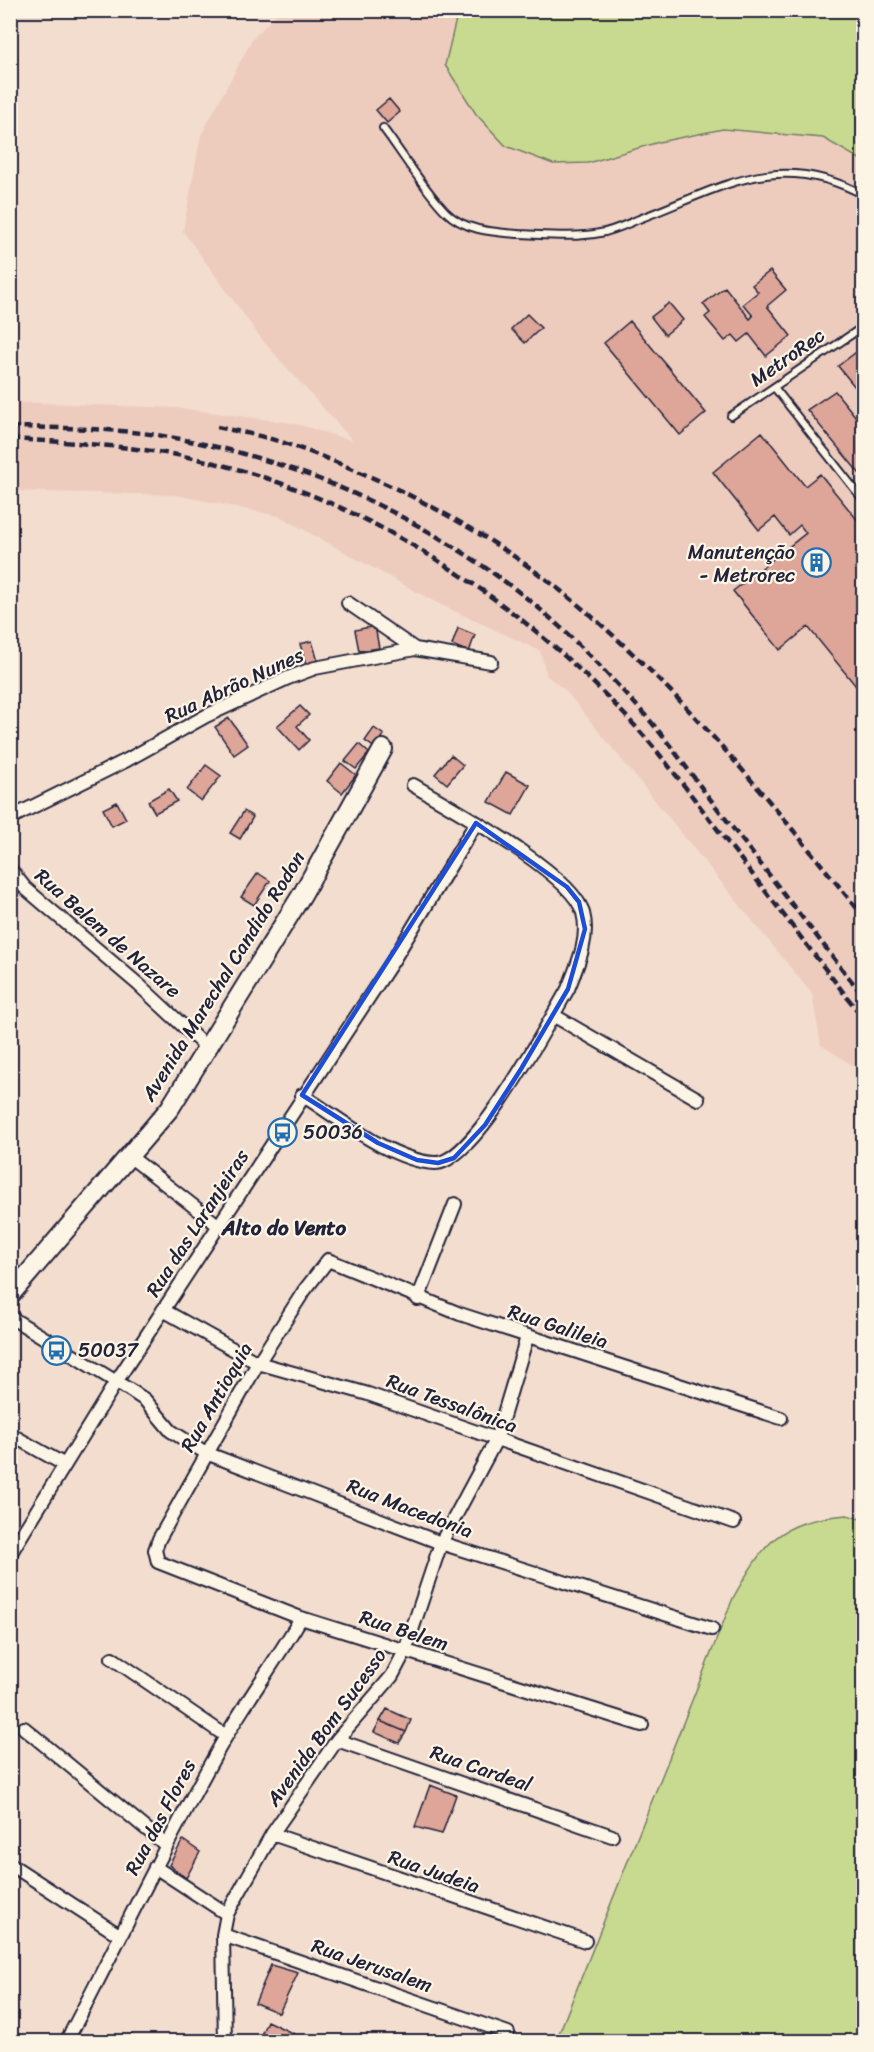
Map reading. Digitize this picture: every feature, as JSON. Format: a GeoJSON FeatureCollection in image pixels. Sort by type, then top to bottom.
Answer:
{"type":"FeatureCollection","features":[{"type":"Feature","properties":{"kind":"street"},"geometry":{"type":"LineString","coordinates":[[348,603],[415,649]]}},
{"type":"Feature","properties":{"kind":"street","name":"Rua Abrão Nunes"},"geometry":{"type":"LineString","coordinates":[[10,818],[127,760],[206,716],[288,678],[344,661],[415,649],[490,662]]}},
{"type":"Feature","properties":{"kind":"street","name":"Avenida Marechal Candido Rodon"},"geometry":{"type":"LineString","coordinates":[[10,1295],[128,1155],[163,1118],[303,893],[382,748]]}},
{"type":"Feature","properties":{"kind":"street"},"geometry":{"type":"LineString","coordinates":[[302,1095],[378,1143],[417,1160],[438,1163],[454,1158],[485,1125],[553,1015],[576,968],[585,929],[579,902],[567,887],[476,824],[413,785]]}},
{"type":"Feature","properties":{"kind":"street","name":"Rua das Laranjeiras"},"geometry":{"type":"LineString","coordinates":[[10,1554],[116,1382],[302,1095],[394,959],[476,824]]}},
{"type":"Feature","properties":{"kind":"street","name":"Rua Belem de Nazare"},"geometry":{"type":"LineString","coordinates":[[10,869],[25,888],[139,985],[208,1049]]}},
{"type":"Feature","properties":{"kind":"street"},"geometry":{"type":"LineString","coordinates":[[553,1015],[698,1099]]}},
{"type":"Feature","properties":{"kind":"street"},"geometry":{"type":"LineString","coordinates":[[128,1155],[219,1226]]}},
{"type":"Feature","properties":{"kind":"street"},"geometry":{"type":"LineString","coordinates":[[418,1299],[455,1204]]}},
{"type":"Feature","properties":{"kind":"street","name":"Rua Galileia"},"geometry":{"type":"LineString","coordinates":[[328,1260],[418,1299],[527,1337],[781,1418]]}},
{"type":"Feature","properties":{"kind":"street","name":"Rua Antioquia"},"geometry":{"type":"LineString","coordinates":[[158,1562],[155,1550],[159,1539],[206,1453],[258,1363],[304,1291],[328,1260]]}},
{"type":"Feature","properties":{"kind":"street","name":"Rua Tessalônica"},"geometry":{"type":"LineString","coordinates":[[163,1310],[258,1363],[368,1394],[734,1522]]}},
{"type":"Feature","properties":{"kind":"street","name":"Rua Macedonia"},"geometry":{"type":"LineString","coordinates":[[10,1317],[145,1401],[171,1431],[206,1453],[441,1543],[712,1629]]}},
{"type":"Feature","properties":{"kind":"street","name":"Avenida Bom Sucesso"},"geometry":{"type":"LineString","coordinates":[[225,2042],[223,1935],[227,1914],[272,1834],[337,1740],[392,1676],[405,1651],[441,1543],[496,1440],[527,1337]]}},
{"type":"Feature","properties":{"kind":"street"},"geometry":{"type":"LineString","coordinates":[[10,1434],[66,1465]]}},
{"type":"Feature","properties":{"kind":"street","name":"Rua Belem"},"geometry":{"type":"LineString","coordinates":[[158,1562],[301,1618],[642,1725]]}},
{"type":"Feature","properties":{"kind":"street","name":"Rua das Flores"},"geometry":{"type":"LineString","coordinates":[[66,2042],[166,1845],[226,1736],[277,1660],[301,1618]]}},
{"type":"Feature","properties":{"kind":"street"},"geometry":{"type":"LineString","coordinates":[[112,1658],[226,1736]]}},
{"type":"Feature","properties":{"kind":"street"},"geometry":{"type":"LineString","coordinates":[[24,1728],[166,1845]]}},
{"type":"Feature","properties":{"kind":"street","name":"Rua Cardeal"},"geometry":{"type":"LineString","coordinates":[[337,1740],[612,1836]]}},
{"type":"Feature","properties":{"kind":"street","name":"Rua Judeia"},"geometry":{"type":"LineString","coordinates":[[272,1834],[455,1899],[585,1941]]}},
{"type":"Feature","properties":{"kind":"street"},"geometry":{"type":"LineString","coordinates":[[10,1864],[119,1935]]}},
{"type":"Feature","properties":{"kind":"street"},"geometry":{"type":"LineString","coordinates":[[155,1867],[227,1914]]}},
{"type":"Feature","properties":{"kind":"street","name":"Rua Jerusalem"},"geometry":{"type":"LineString","coordinates":[[223,1935],[508,2033]]}},
{"type":"Feature","properties":{"kind":"lane"},"geometry":{"type":"LineString","coordinates":[[383,128],[446,212],[467,226],[496,232],[572,236],[602,233],[715,188],[745,178],[785,172],[817,175],[864,195]]}},
{"type":"Feature","properties":{"kind":"lane","name":"MetroRec"},"geometry":{"type":"LineString","coordinates":[[730,416],[864,326]]}},
{"type":"Feature","properties":{"kind":"lane"},"geometry":{"type":"LineString","coordinates":[[774,387],[864,501]]}},
{"type":"Feature","properties":{"kind":"highlighted area"},"geometry":{"type":"Polygon","coordinates":[[[476,823],[567,887],[579,902],[585,929],[568,989],[485,1125],[454,1158],[438,1163],[417,1160],[378,1143],[302,1095],[476,823]]]}},
{"type":"Feature","properties":{"kind":"shaded area"},"geometry":{"type":"Polygon","coordinates":[[[279,11],[863,11],[863,1072],[821,1045],[812,994],[566,691],[547,676],[540,651],[433,601],[279,516],[176,495],[11,491],[11,402],[177,408],[293,423],[353,441],[263,341],[183,231],[201,135],[252,40],[279,11]]]}},
{"type":"Feature","properties":{"kind":"green space"},"geometry":{"type":"Polygon","coordinates":[[[458,11],[863,11],[863,161],[823,138],[723,129],[659,142],[588,163],[553,164],[506,146],[476,114],[445,65],[458,11]]]}},
{"type":"Feature","properties":{"kind":"green space"},"geometry":{"type":"Polygon","coordinates":[[[847,1515],[864,1520],[863,2041],[556,2041],[733,1598],[744,1578],[765,1548],[789,1529],[805,1522],[847,1515]]]}},
{"type":"Feature","properties":{"kind":"building"},"geometry":{"type":"Polygon","coordinates":[[[389,99],[400,112],[387,123],[376,110],[389,99]]]}},
{"type":"Feature","properties":{"kind":"building"},"geometry":{"type":"Polygon","coordinates":[[[770,271],[786,290],[767,306],[791,336],[766,356],[749,334],[739,342],[733,335],[725,341],[705,317],[710,313],[703,304],[725,287],[750,319],[753,316],[743,304],[758,292],[752,285],[770,271]]]}},
{"type":"Feature","properties":{"kind":"building"},"geometry":{"type":"Polygon","coordinates":[[[669,303],[683,320],[665,335],[651,317],[669,303]]]}},
{"type":"Feature","properties":{"kind":"building"},"geometry":{"type":"Polygon","coordinates":[[[527,314],[541,328],[525,343],[511,329],[527,314]]]}},
{"type":"Feature","properties":{"kind":"building"},"geometry":{"type":"Polygon","coordinates":[[[630,321],[706,413],[680,435],[604,343],[630,321]]]}},
{"type":"Feature","properties":{"kind":"building"},"geometry":{"type":"Polygon","coordinates":[[[864,346],[864,398],[838,366],[864,346]]]}},
{"type":"Feature","properties":{"kind":"building"},"geometry":{"type":"Polygon","coordinates":[[[835,391],[864,427],[864,479],[807,410],[835,391]]]}},
{"type":"Feature","properties":{"kind":"building","name":"Manutenção - Metrorec"},"geometry":{"type":"Polygon","coordinates":[[[762,432],[805,486],[820,474],[864,528],[864,696],[808,627],[780,650],[733,591],[806,533],[800,525],[789,535],[775,517],[759,530],[713,472],[762,432]]]}},
{"type":"Feature","properties":{"kind":"building"},"geometry":{"type":"Polygon","coordinates":[[[375,626],[379,648],[359,651],[355,630],[375,626]]]}},
{"type":"Feature","properties":{"kind":"building"},"geometry":{"type":"Polygon","coordinates":[[[458,628],[475,635],[469,652],[452,645],[458,628]]]}},
{"type":"Feature","properties":{"kind":"building"},"geometry":{"type":"Polygon","coordinates":[[[312,641],[319,665],[307,668],[300,644],[312,641]]]}},
{"type":"Feature","properties":{"kind":"building"},"geometry":{"type":"Polygon","coordinates":[[[300,706],[309,715],[297,726],[309,740],[299,750],[277,726],[300,706]]]}},
{"type":"Feature","properties":{"kind":"building"},"geometry":{"type":"Polygon","coordinates":[[[229,718],[248,745],[234,755],[215,727],[229,718]]]}},
{"type":"Feature","properties":{"kind":"building"},"geometry":{"type":"Polygon","coordinates":[[[374,728],[384,735],[375,748],[365,741],[374,728]]]}},
{"type":"Feature","properties":{"kind":"building"},"geometry":{"type":"Polygon","coordinates":[[[359,744],[369,753],[356,769],[345,761],[359,744]]]}},
{"type":"Feature","properties":{"kind":"building"},"geometry":{"type":"Polygon","coordinates":[[[451,755],[463,765],[447,784],[435,774],[451,755]]]}},
{"type":"Feature","properties":{"kind":"building"},"geometry":{"type":"Polygon","coordinates":[[[341,763],[356,775],[342,793],[327,781],[341,763]]]}},
{"type":"Feature","properties":{"kind":"building"},"geometry":{"type":"Polygon","coordinates":[[[206,765],[221,776],[201,801],[187,790],[206,765]]]}},
{"type":"Feature","properties":{"kind":"building"},"geometry":{"type":"Polygon","coordinates":[[[506,772],[530,785],[513,815],[489,802],[506,772]]]}},
{"type":"Feature","properties":{"kind":"building"},"geometry":{"type":"Polygon","coordinates":[[[169,789],[177,801],[155,813],[148,801],[169,789]]]}},
{"type":"Feature","properties":{"kind":"building"},"geometry":{"type":"Polygon","coordinates":[[[117,802],[126,819],[112,826],[103,809],[117,802]]]}},
{"type":"Feature","properties":{"kind":"building"},"geometry":{"type":"Polygon","coordinates":[[[244,811],[253,817],[240,839],[230,833],[244,811]]]}},
{"type":"Feature","properties":{"kind":"building"},"geometry":{"type":"Polygon","coordinates":[[[258,873],[270,881],[254,905],[241,897],[258,873]]]}},
{"type":"Feature","properties":{"kind":"building"},"geometry":{"type":"Polygon","coordinates":[[[387,1709],[411,1720],[406,1732],[380,1721],[387,1709]]]}},
{"type":"Feature","properties":{"kind":"building"},"geometry":{"type":"Polygon","coordinates":[[[380,1721],[406,1732],[399,1743],[374,1732],[380,1721]]]}},
{"type":"Feature","properties":{"kind":"building"},"geometry":{"type":"Polygon","coordinates":[[[430,1785],[456,1795],[442,1834],[415,1827],[430,1785]]]}},
{"type":"Feature","properties":{"kind":"building"},"geometry":{"type":"Polygon","coordinates":[[[183,1840],[200,1852],[186,1878],[169,1865],[183,1840]]]}},
{"type":"Feature","properties":{"kind":"building"},"geometry":{"type":"Polygon","coordinates":[[[271,1965],[298,1973],[279,2013],[255,2003],[271,1965]]]}},
{"type":"Feature","properties":{"kind":"building"},"geometry":{"type":"Polygon","coordinates":[[[267,2021],[294,2034],[291,2042],[258,2042],[267,2021]]]}},
{"type":"Feature","properties":{"kind":"railway"},"geometry":{"type":"LineString","coordinates":[[10,427],[84,429],[157,435],[206,444],[254,457],[348,491],[437,537],[479,564],[520,593],[551,619],[647,718],[864,997]]}},
{"type":"Feature","properties":{"kind":"railway"},"geometry":{"type":"LineString","coordinates":[[217,427],[287,444],[371,477],[425,503],[478,533],[555,586],[652,672],[697,719],[783,817],[864,917]]}},
{"type":"Feature","properties":{"kind":"railway"},"geometry":{"type":"LineString","coordinates":[[10,439],[144,450],[188,457],[249,473],[309,494],[367,521],[424,552],[478,587],[578,668],[635,726],[672,770],[864,1019]]}},
{"type":"Feature","properties":{"kind":"place","name":"Manutenção - Metrorec"},"geometry":{"type":"Point","coordinates":[816,563]}},
{"type":"Feature","properties":{"kind":"place","name":"50036"},"geometry":{"type":"Point","coordinates":[282,1132]}},
{"type":"Feature","properties":{"kind":"place","name":"50037"},"geometry":{"type":"Point","coordinates":[57,1350]}},
{"type":"Feature","properties":{"kind":"district","name":"Alto do Vento"},"geometry":{"type":"Point","coordinates":[284,1228]}}]}
